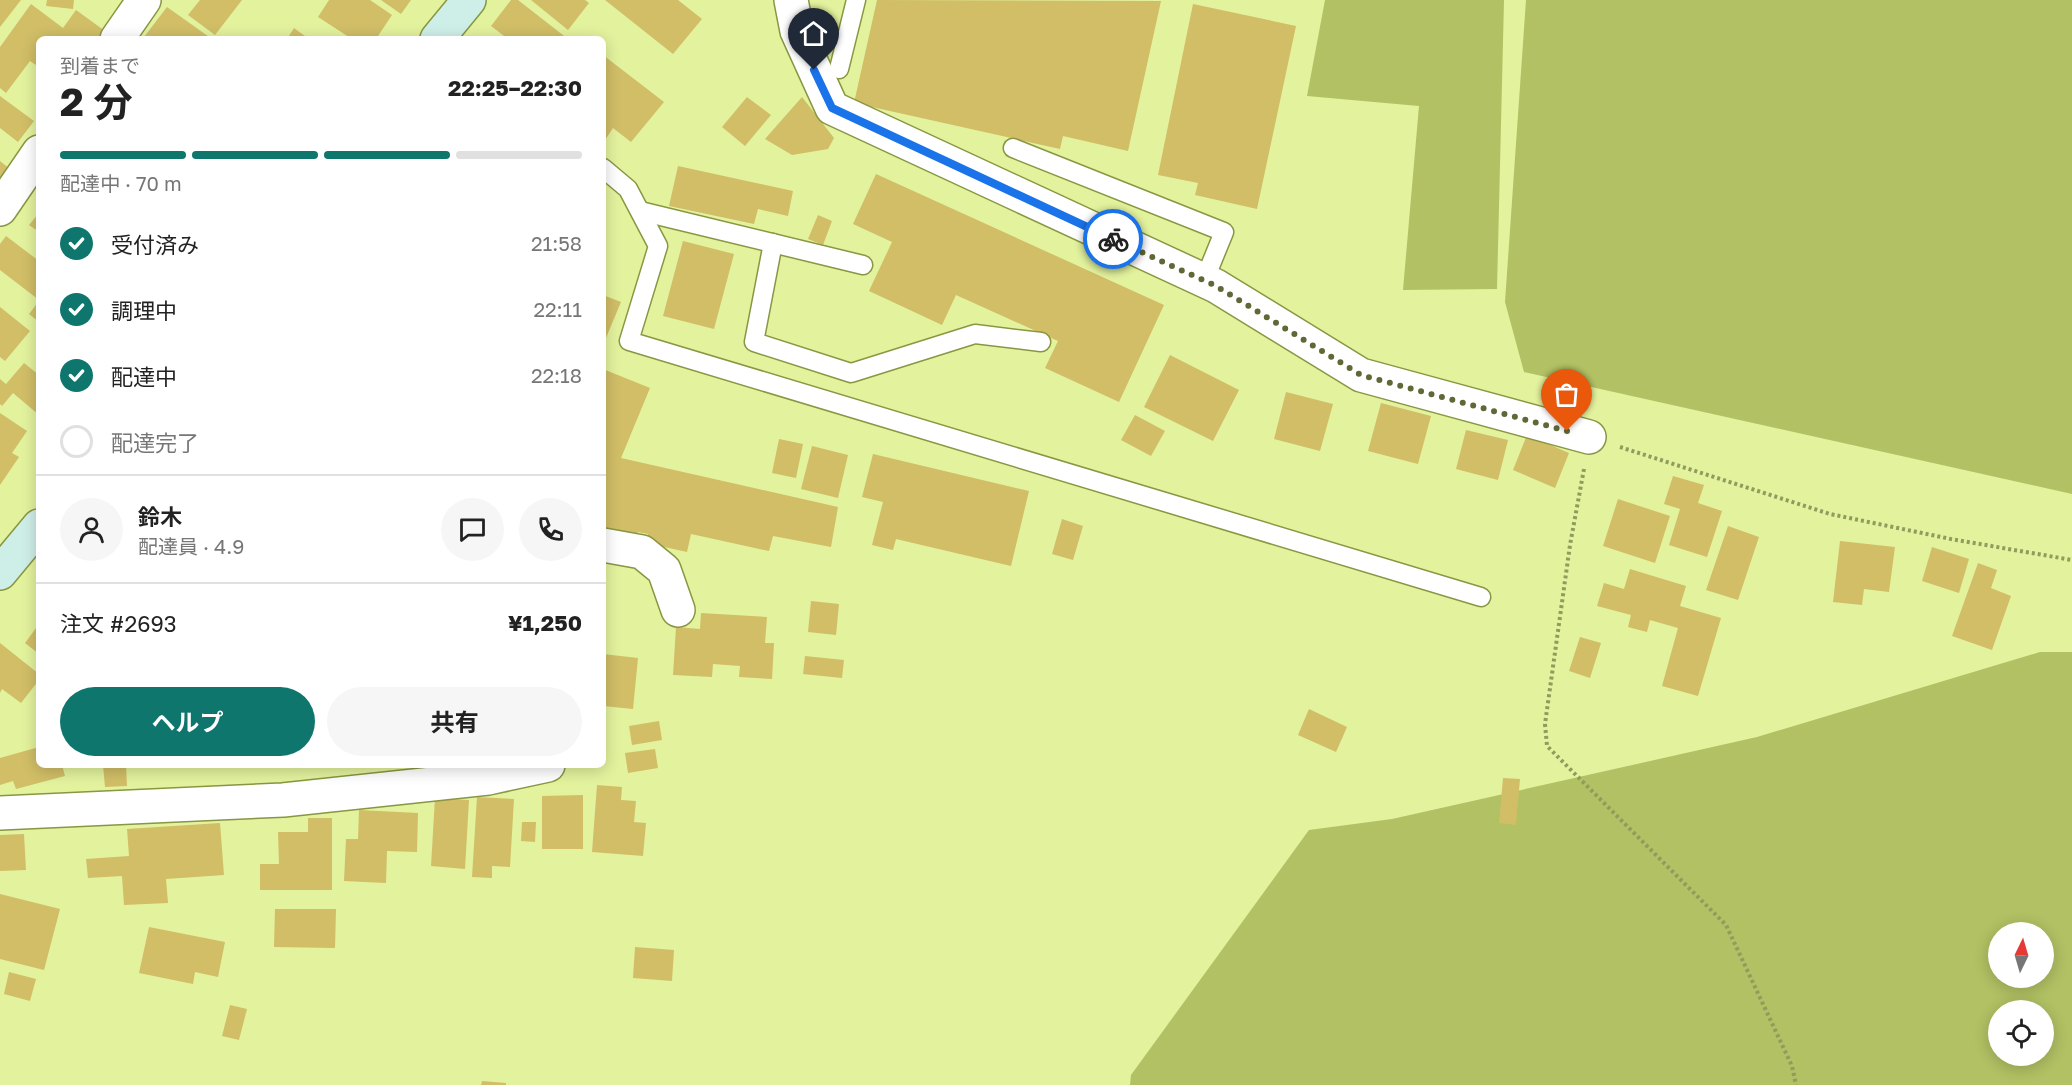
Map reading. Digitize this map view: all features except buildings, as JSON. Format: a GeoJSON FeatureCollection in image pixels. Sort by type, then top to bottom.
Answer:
{"type":"FeatureCollection","features":[{"type":"Feature","properties":{"kind":"main road"},"geometry":{"type":"LineString","coordinates":[[444,36],[469,0]]}},
{"type":"Feature","properties":{"kind":"main road"},"geometry":{"type":"LineString","coordinates":[[0,573],[36,530]]}},
{"type":"Feature","properties":{"kind":"street"},"geometry":{"type":"LineString","coordinates":[[119,36],[144,0]]}},
{"type":"Feature","properties":{"kind":"street"},"geometry":{"type":"LineString","coordinates":[[791,0],[797,31],[832,108],[1204,280],[1361,375],[1589,437]]}},
{"type":"Feature","properties":{"kind":"street"},"geometry":{"type":"LineString","coordinates":[[0,209],[36,156]]}},
{"type":"Feature","properties":{"kind":"street"},"geometry":{"type":"LineString","coordinates":[[606,546],[642,552],[664,570],[678,610]]}},
{"type":"Feature","properties":{"kind":"street"},"geometry":{"type":"LineString","coordinates":[[0,813],[283,801],[488,778],[534,768]]}},
{"type":"Feature","properties":{"kind":"lane"},"geometry":{"type":"LineString","coordinates":[[839,69],[856,0]]}},
{"type":"Feature","properties":{"kind":"lane"},"geometry":{"type":"LineString","coordinates":[[1013,148],[1224,232],[1204,280]]}},
{"type":"Feature","properties":{"kind":"lane"},"geometry":{"type":"LineString","coordinates":[[606,171],[628,189],[658,246],[629,341],[1481,597]]}},
{"type":"Feature","properties":{"kind":"lane"},"geometry":{"type":"LineString","coordinates":[[640,211],[863,265]]}},
{"type":"Feature","properties":{"kind":"lane"},"geometry":{"type":"LineString","coordinates":[[773,243],[754,342],[851,373],[975,334],[1041,342]]}},
{"type":"Feature","properties":{"kind":"path"},"geometry":{"type":"LineString","coordinates":[[1796,1085],[1792,1066],[1726,925],[1547,746],[1545,724],[1570,545],[1589,437],[1830,514],[1950,540],[2072,560]]}},
{"type":"Feature","properties":{"kind":"green space"},"geometry":{"type":"Polygon","coordinates":[[[1325,0],[1504,0],[1497,289],[1403,290],[1419,106],[1307,96],[1325,0]]]}},
{"type":"Feature","properties":{"kind":"green space"},"geometry":{"type":"Polygon","coordinates":[[[1526,0],[2072,0],[2072,494],[1524,372],[1505,302],[1526,0]]]}},
{"type":"Feature","properties":{"kind":"green space"},"geometry":{"type":"Polygon","coordinates":[[[2040,652],[2072,652],[2072,1085],[1130,1085],[1131,1075],[1309,830],[1392,819],[1757,737],[2040,652]]]}},
{"type":"Feature","properties":{"kind":"way so far"},"geometry":{"type":"LineString","coordinates":[[1113,239],[1216,286],[1361,375],[1567,431]]}},
{"type":"Feature","properties":{"kind":"route"},"geometry":{"type":"LineString","coordinates":[[814,70],[832,108],[1113,239]]}}]}
